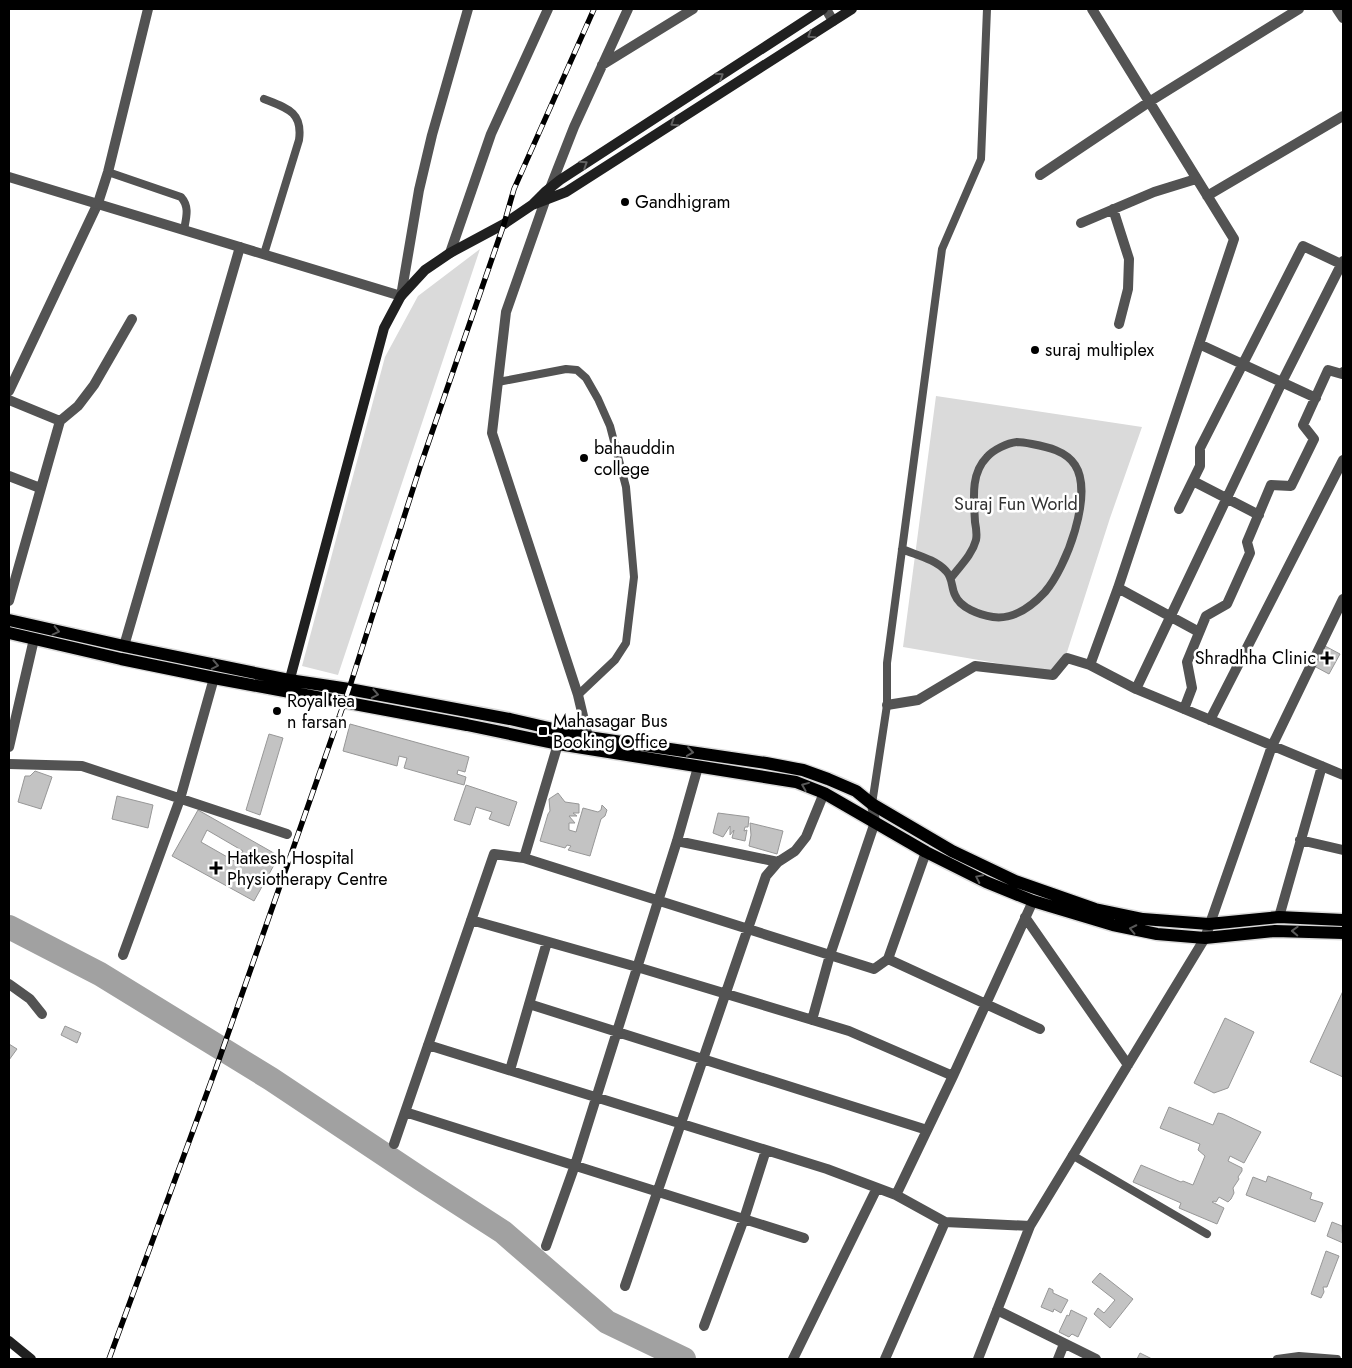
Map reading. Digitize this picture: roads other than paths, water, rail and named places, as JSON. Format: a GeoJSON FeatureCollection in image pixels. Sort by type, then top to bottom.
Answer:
{"type":"FeatureCollection","features":[{"type":"Feature","properties":{"kind":"main road"},"geometry":{"type":"LineString","coordinates":[[288,686],[384,328],[401,296],[425,270],[450,253],[504,224],[532,205],[552,186],[825,9]]}},
{"type":"Feature","properties":{"kind":"main road"},"geometry":{"type":"LineString","coordinates":[[532,205],[566,192],[852,9]]}},
{"type":"Feature","properties":{"kind":"main road"},"geometry":{"type":"LineString","coordinates":[[9,620],[124,646],[344,701],[558,744],[796,782],[824,794],[926,852],[986,882],[1033,901],[1113,925],[1157,934],[1205,938],[1275,931],[1343,933]]}},
{"type":"Feature","properties":{"kind":"main road"},"geometry":{"type":"LineString","coordinates":[[9,633],[214,678],[288,686],[349,689],[482,714],[588,737],[803,770],[856,791],[872,804],[952,851],[1015,881],[1095,909],[1143,919],[1209,924],[1279,917],[1343,920]]}},
{"type":"Feature","properties":{"kind":"main road"},"geometry":{"type":"LineString","coordinates":[[9,1341],[31,1359]]}},
{"type":"Feature","properties":{"kind":"street"},"geometry":{"type":"LineString","coordinates":[[9,391],[98,203],[108,172],[148,9]]}},
{"type":"Feature","properties":{"kind":"street"},"geometry":{"type":"LineString","coordinates":[[9,177],[401,296],[419,190],[432,135],[468,9]]}},
{"type":"Feature","properties":{"kind":"street"},"geometry":{"type":"LineString","coordinates":[[450,253],[491,134],[548,9]]}},
{"type":"Feature","properties":{"kind":"street"},"geometry":{"type":"LineString","coordinates":[[588,737],[578,695],[492,433],[506,312],[545,201],[574,127],[628,9]]}},
{"type":"Feature","properties":{"kind":"street"},"geometry":{"type":"LineString","coordinates":[[602,65],[693,9]]}},
{"type":"Feature","properties":{"kind":"street"},"geometry":{"type":"LineString","coordinates":[[825,9],[832,21]]}},
{"type":"Feature","properties":{"kind":"street"},"geometry":{"type":"LineString","coordinates":[[1090,665],[1118,588],[1234,239],[1092,9]]}},
{"type":"Feature","properties":{"kind":"street"},"geometry":{"type":"LineString","coordinates":[[1040,175],[1149,102],[1299,9]]}},
{"type":"Feature","properties":{"kind":"street"},"geometry":{"type":"LineString","coordinates":[[1337,9],[1343,18]]}},
{"type":"Feature","properties":{"kind":"street"},"geometry":{"type":"LineString","coordinates":[[1207,196],[1343,116]]}},
{"type":"Feature","properties":{"kind":"street"},"geometry":{"type":"LineString","coordinates":[[1082,223],[1154,192],[1196,179]]}},
{"type":"Feature","properties":{"kind":"street"},"geometry":{"type":"LineString","coordinates":[[1113,209],[1129,259],[1128,289],[1119,324]]}},
{"type":"Feature","properties":{"kind":"street"},"geometry":{"type":"LineString","coordinates":[[124,646],[240,246]]}},
{"type":"Feature","properties":{"kind":"street"},"geometry":{"type":"LineString","coordinates":[[1136,689],[1282,382],[1342,262],[1303,246],[1200,448],[1200,466],[1180,510]]}},
{"type":"Feature","properties":{"kind":"street"},"geometry":{"type":"LineString","coordinates":[[9,601],[60,421],[78,406],[94,384],[132,318]]}},
{"type":"Feature","properties":{"kind":"street"},"geometry":{"type":"LineString","coordinates":[[1199,344],[1316,398]]}},
{"type":"Feature","properties":{"kind":"street"},"geometry":{"type":"LineString","coordinates":[[1184,709],[1192,688],[1187,662],[1206,616],[1227,604],[1250,553],[1247,542],[1271,485],[1291,486],[1314,439],[1303,425],[1328,370],[1342,374],[1343,372]]}},
{"type":"Feature","properties":{"kind":"street"},"geometry":{"type":"LineString","coordinates":[[9,400],[60,421]]}},
{"type":"Feature","properties":{"kind":"street"},"geometry":{"type":"LineString","coordinates":[[1210,720],[1339,479],[1343,460]]}},
{"type":"Feature","properties":{"kind":"street"},"geometry":{"type":"LineString","coordinates":[[9,476],[40,488]]}},
{"type":"Feature","properties":{"kind":"street"},"geometry":{"type":"LineString","coordinates":[[1193,481],[1259,514]]}},
{"type":"Feature","properties":{"kind":"street"},"geometry":{"type":"LineString","coordinates":[[1118,588],[1199,632]]}},
{"type":"Feature","properties":{"kind":"street"},"geometry":{"type":"LineString","coordinates":[[978,1359],[1030,1226],[1205,938],[1272,746],[1343,599]]}},
{"type":"Feature","properties":{"kind":"street"},"geometry":{"type":"LineString","coordinates":[[9,746],[34,639]]}},
{"type":"Feature","properties":{"kind":"street"},"geometry":{"type":"LineString","coordinates":[[887,705],[918,700],[975,666],[1053,675],[1067,658],[1090,665],[1136,689],[1343,775]]}},
{"type":"Feature","properties":{"kind":"street"},"geometry":{"type":"LineString","coordinates":[[122,955],[180,799],[214,678]]}},
{"type":"Feature","properties":{"kind":"street"},"geometry":{"type":"LineString","coordinates":[[524,858],[558,744]]}},
{"type":"Feature","properties":{"kind":"street"},"geometry":{"type":"LineString","coordinates":[[9,764],[82,766],[287,834]]}},
{"type":"Feature","properties":{"kind":"street"},"geometry":{"type":"LineString","coordinates":[[1279,917],[1322,766]]}},
{"type":"Feature","properties":{"kind":"street"},"geometry":{"type":"LineString","coordinates":[[546,1246],[575,1165],[638,967],[698,767]]}},
{"type":"Feature","properties":{"kind":"street"},"geometry":{"type":"LineString","coordinates":[[625,1286],[766,876],[778,862],[795,851],[806,837],[824,794]]}},
{"type":"Feature","properties":{"kind":"street"},"geometry":{"type":"LineString","coordinates":[[812,1020],[830,955],[875,822],[872,804]]}},
{"type":"Feature","properties":{"kind":"street"},"geometry":{"type":"LineString","coordinates":[[1300,840],[1343,850]]}},
{"type":"Feature","properties":{"kind":"street"},"geometry":{"type":"LineString","coordinates":[[677,841],[778,862]]}},
{"type":"Feature","properties":{"kind":"street"},"geometry":{"type":"LineString","coordinates":[[394,1144],[494,854],[524,858],[874,970],[888,959],[926,852]]}},
{"type":"Feature","properties":{"kind":"street"},"geometry":{"type":"LineString","coordinates":[[896,1195],[1033,901]]}},
{"type":"Feature","properties":{"kind":"street"},"geometry":{"type":"LineString","coordinates":[[1026,917],[1128,1065]]}},
{"type":"Feature","properties":{"kind":"street"},"geometry":{"type":"LineString","coordinates":[[471,920],[638,967],[812,1020],[849,1032],[953,1076]]}},
{"type":"Feature","properties":{"kind":"street"},"geometry":{"type":"LineString","coordinates":[[510,1070],[547,942]]}},
{"type":"Feature","properties":{"kind":"street"},"geometry":{"type":"LineString","coordinates":[[888,959],[1040,1029]]}},
{"type":"Feature","properties":{"kind":"street"},"geometry":{"type":"LineString","coordinates":[[9,984],[30,999],[42,1014]]}},
{"type":"Feature","properties":{"kind":"street"},"geometry":{"type":"LineString","coordinates":[[529,1004],[927,1130]]}},
{"type":"Feature","properties":{"kind":"street"},"geometry":{"type":"LineString","coordinates":[[428,1045],[827,1169],[896,1195],[945,1222],[1030,1226]]}},
{"type":"Feature","properties":{"kind":"street"},"geometry":{"type":"LineString","coordinates":[[405,1112],[804,1238]]}},
{"type":"Feature","properties":{"kind":"street"},"geometry":{"type":"LineString","coordinates":[[704,1326],[744,1219],[766,1150]]}},
{"type":"Feature","properties":{"kind":"street"},"geometry":{"type":"LineString","coordinates":[[793,1359],[877,1188]]}},
{"type":"Feature","properties":{"kind":"street"},"geometry":{"type":"LineString","coordinates":[[885,1359],[945,1222]]}},
{"type":"Feature","properties":{"kind":"street"},"geometry":{"type":"LineString","coordinates":[[997,1310],[1096,1359]]}},
{"type":"Feature","properties":{"kind":"street"},"geometry":{"type":"LineString","coordinates":[[1058,1359],[1064,1344]]}},
{"type":"Feature","properties":{"kind":"lane"},"geometry":{"type":"LineString","coordinates":[[872,804],[887,705],[887,663],[942,249],[981,160],[987,9]]}},
{"type":"Feature","properties":{"kind":"lane"},"geometry":{"type":"LineString","coordinates":[[264,99],[293,112],[299,120],[300,130],[299,140],[264,254]]}},
{"type":"Feature","properties":{"kind":"lane"},"geometry":{"type":"LineString","coordinates":[[108,172],[180,197],[186,202],[187,210],[184,230]]}},
{"type":"Feature","properties":{"kind":"lane"},"geometry":{"type":"LineString","coordinates":[[498,382],[566,369],[577,370],[586,378],[610,426],[626,487],[634,578],[626,643],[615,660],[578,695]]}},
{"type":"Feature","properties":{"kind":"lane"},"geometry":{"type":"LineString","coordinates":[[902,549],[936,563],[946,571],[951,578],[955,596],[962,605],[973,611],[994,617],[1009,616],[1023,611],[1036,602],[1046,590],[1068,549],[1078,522],[1082,496],[1081,478],[1075,464],[1062,452],[1044,446],[1017,442],[1000,447],[986,457],[975,479],[976,539],[970,553],[951,578]]}},
{"type":"Feature","properties":{"kind":"lane"},"geometry":{"type":"LineString","coordinates":[[1072,1155],[1207,1234]]}},
{"type":"Feature","properties":{"kind":"lane"},"geometry":{"type":"LineString","coordinates":[[1277,1359],[1299,1356],[1337,1359]]}},
{"type":"Feature","properties":{"kind":"waterway"},"geometry":{"type":"LineString","coordinates":[[9,927],[100,974],[271,1079],[503,1232],[607,1322],[684,1359]]}},
{"type":"Feature","properties":{"kind":"railway"},"geometry":{"type":"LineString","coordinates":[[109,1359],[215,1071],[349,689],[420,467],[504,224],[514,189],[594,9]]}},
{"type":"Feature","properties":{"kind":"place","name":"Gandhigram"},"geometry":{"type":"Point","coordinates":[625,202]}},
{"type":"Feature","properties":{"kind":"place","name":"suraj multiplex"},"geometry":{"type":"Point","coordinates":[1035,350]}},
{"type":"Feature","properties":{"kind":"place","name":"bahauddin college"},"geometry":{"type":"Point","coordinates":[584,458]}},
{"type":"Feature","properties":{"kind":"place","name":"Shradhha Clinic"},"geometry":{"type":"Point","coordinates":[1327,658]}},
{"type":"Feature","properties":{"kind":"place","name":"Royal tea n farsan"},"geometry":{"type":"Point","coordinates":[277,711]}},
{"type":"Feature","properties":{"kind":"place","name":"Mahasagar Bus Booking Office"},"geometry":{"type":"Point","coordinates":[543,731]}},
{"type":"Feature","properties":{"kind":"place","name":"Hatkesh Hospital Physiotherapy Centre"},"geometry":{"type":"Point","coordinates":[216,868]}},
{"type":"Feature","properties":{"kind":"park label","name":"Suraj Fun World"},"geometry":{"type":"Point","coordinates":[1016,504]}}]}
